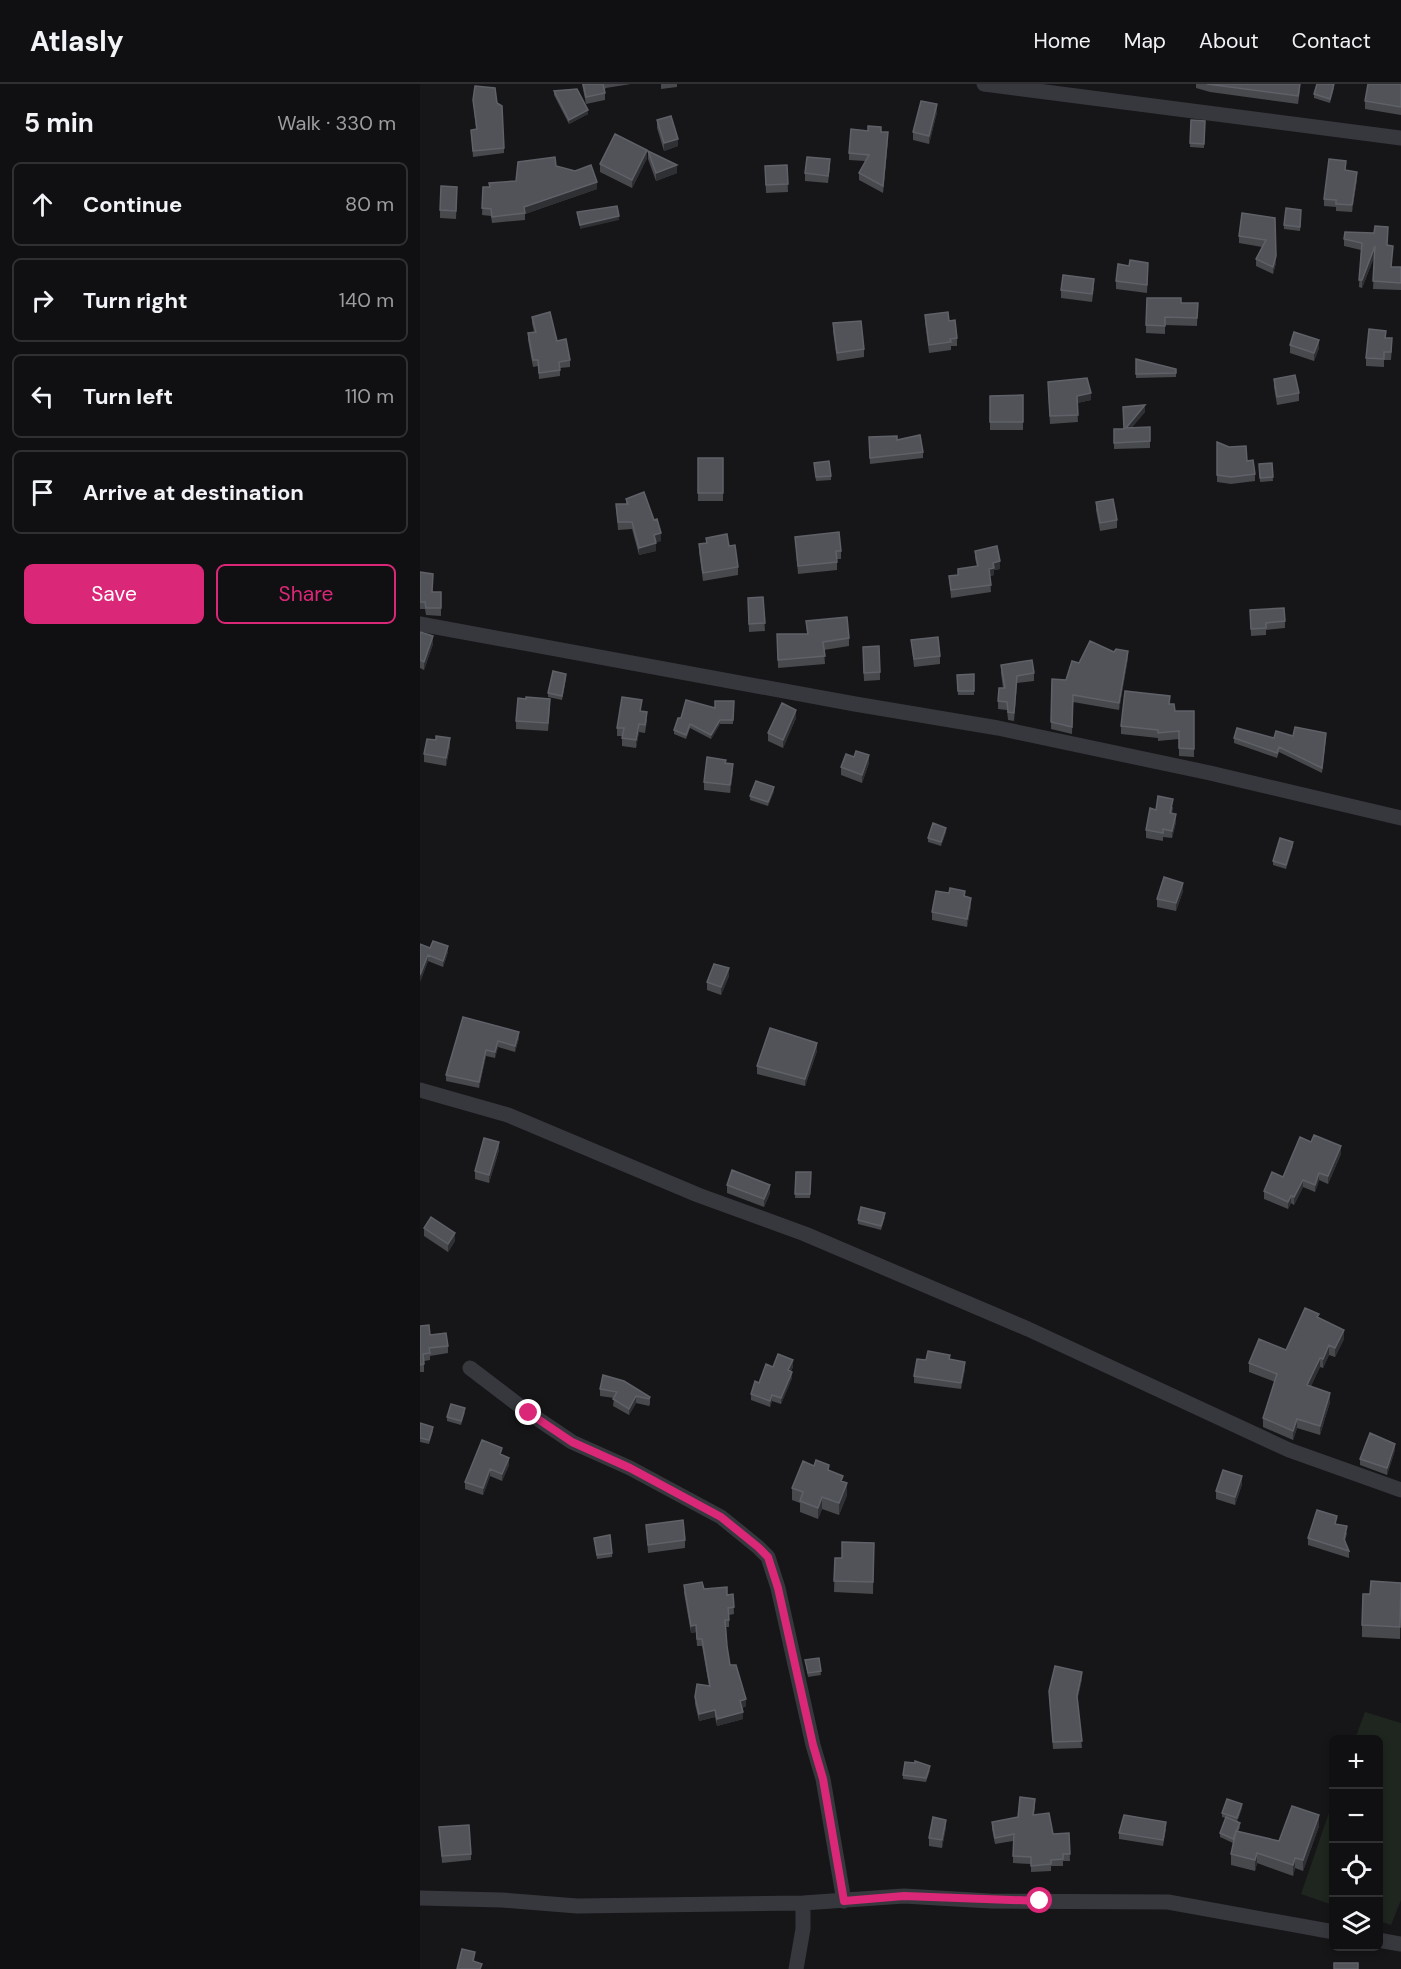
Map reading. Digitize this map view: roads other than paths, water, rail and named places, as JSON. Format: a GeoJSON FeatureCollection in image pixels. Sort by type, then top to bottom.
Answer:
{"type":"FeatureCollection","features":[{"type":"Feature","properties":{"kind":"street"},"geometry":{"type":"LineString","coordinates":[[984,84],[1401,138]]}},
{"type":"Feature","properties":{"kind":"street"},"geometry":{"type":"LineString","coordinates":[[420,624],[998,728],[1401,818]]}},
{"type":"Feature","properties":{"kind":"street"},"geometry":{"type":"LineString","coordinates":[[420,1090],[508,1115],[698,1195],[805,1234],[1028,1329],[1289,1450],[1401,1490]]}},
{"type":"Feature","properties":{"kind":"street"},"geometry":{"type":"LineString","coordinates":[[470,1368],[572,1442],[630,1468],[721,1517],[768,1557],[778,1588],[813,1745],[823,1779],[844,1901]]}},
{"type":"Feature","properties":{"kind":"street"},"geometry":{"type":"LineString","coordinates":[[420,1898],[502,1900],[577,1906],[803,1903],[904,1896],[990,1901],[1168,1902],[1329,1931]]}},
{"type":"Feature","properties":{"kind":"street"},"geometry":{"type":"LineString","coordinates":[[796,1969],[803,1903]]}},
{"type":"Feature","properties":{"kind":"street"},"geometry":{"type":"LineString","coordinates":[[1383,1941],[1401,1944]]}}]}
